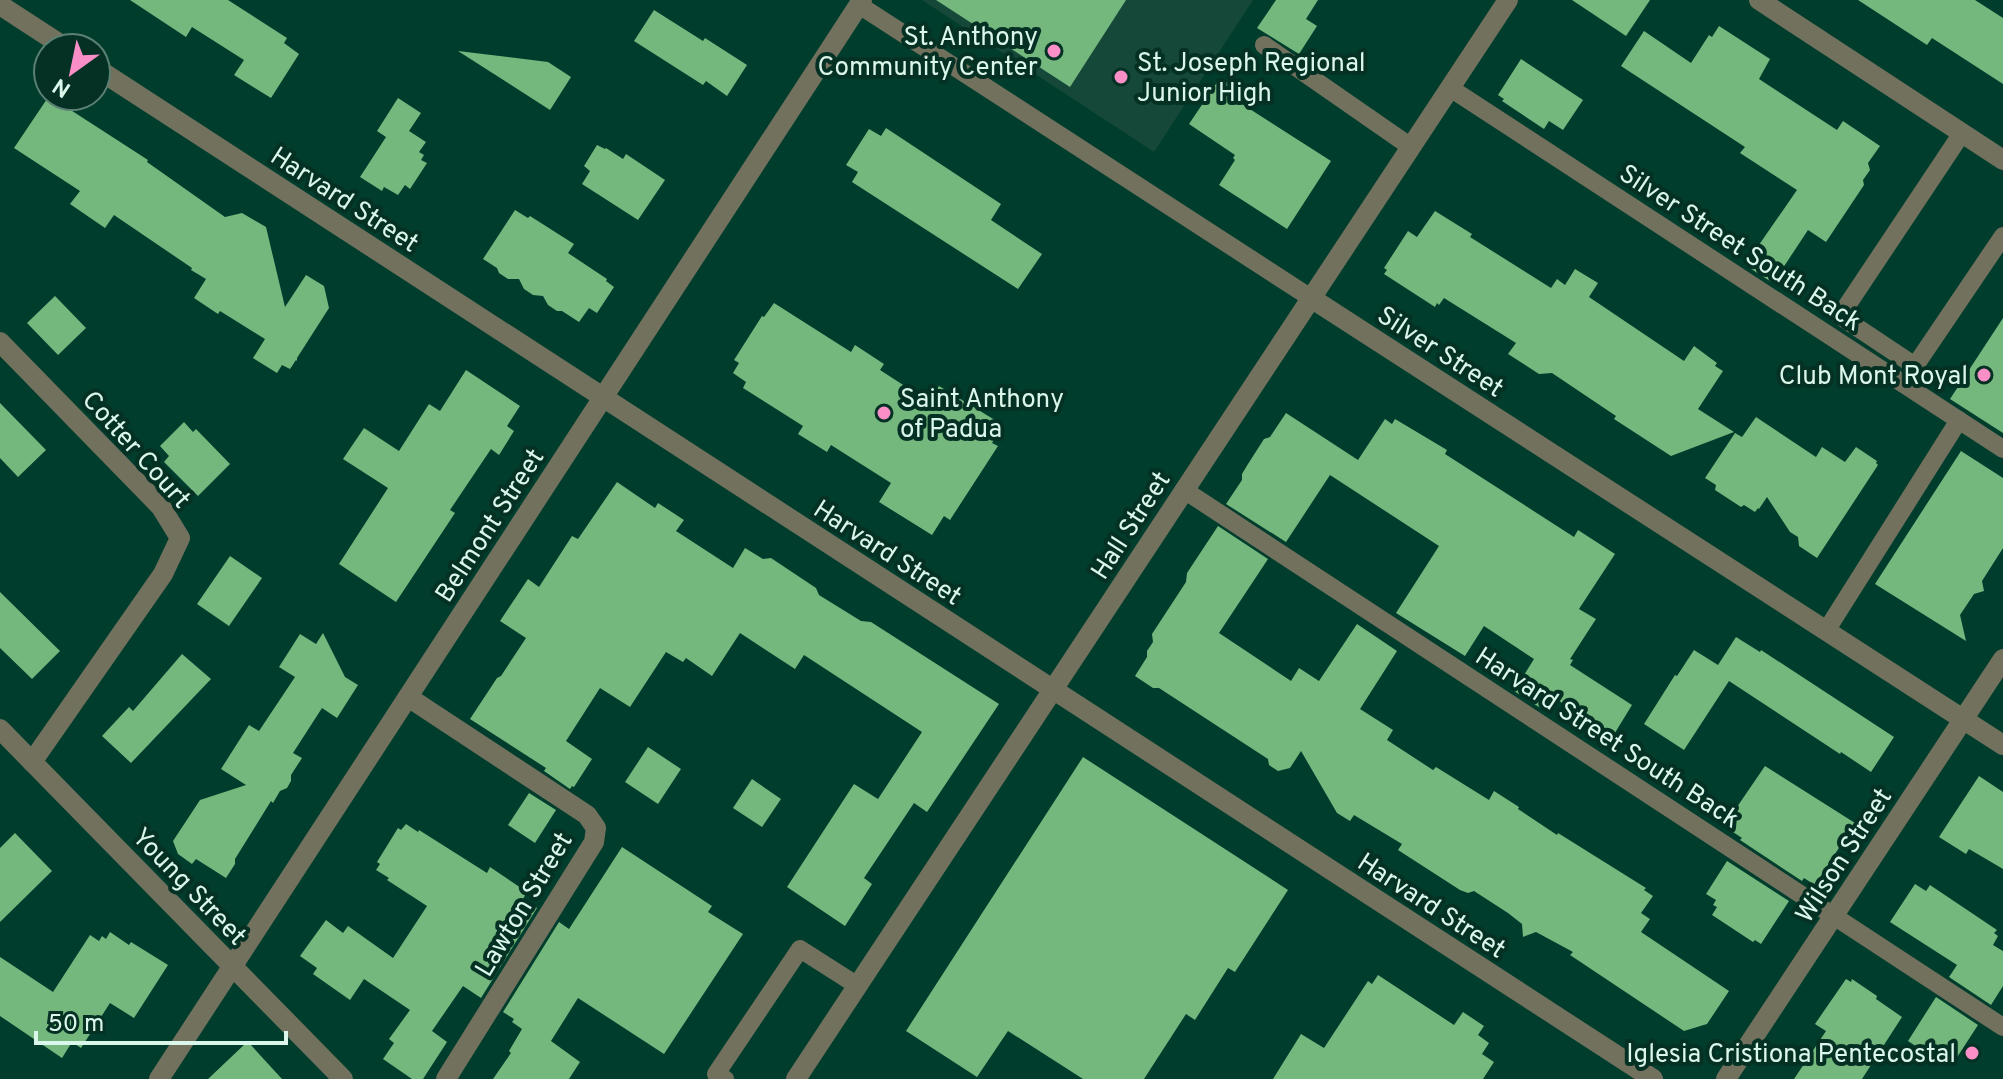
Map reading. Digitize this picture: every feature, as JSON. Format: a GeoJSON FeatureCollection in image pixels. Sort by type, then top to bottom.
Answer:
{"type":"FeatureCollection","features":[{"type":"Feature","properties":{"kind":"street","name":"Hall Street"},"geometry":{"type":"LineString","coordinates":[[796,1079],[1508,0]]}},
{"type":"Feature","properties":{"kind":"street"},"geometry":{"type":"LineString","coordinates":[[1759,0],[2003,160]]}},
{"type":"Feature","properties":{"kind":"street","name":"Belmont Street"},"geometry":{"type":"LineString","coordinates":[[159,1079],[858,2]]}},
{"type":"Feature","properties":{"kind":"street"},"geometry":{"type":"LineString","coordinates":[[0,5],[41,32]]}},
{"type":"Feature","properties":{"kind":"street","name":"Harvard Street"},"geometry":{"type":"LineString","coordinates":[[112,78],[1653,1079]]}},
{"type":"Feature","properties":{"kind":"street","name":"Silver Street"},"geometry":{"type":"LineString","coordinates":[[1311,298],[2003,745]]}},
{"type":"Feature","properties":{"kind":"street","name":"Cotter Court"},"geometry":{"type":"LineString","coordinates":[[0,342],[161,507],[180,538],[163,574],[32,762]]}},
{"type":"Feature","properties":{"kind":"street","name":"Wilson Street"},"geometry":{"type":"LineString","coordinates":[[1726,1079],[2003,659]]}},
{"type":"Feature","properties":{"kind":"street","name":"Lawton Street"},"geometry":{"type":"LineString","coordinates":[[408,697],[587,815],[596,828],[594,842],[446,1079]]}},
{"type":"Feature","properties":{"kind":"street","name":"Young Street"},"geometry":{"type":"LineString","coordinates":[[0,729],[343,1079]]}},
{"type":"Feature","properties":{"kind":"lane","name":"Silver Street"},"geometry":{"type":"LineString","coordinates":[[858,2],[1311,298]]}},
{"type":"Feature","properties":{"kind":"lane"},"geometry":{"type":"LineString","coordinates":[[1264,45],[1411,147]]}},
{"type":"Feature","properties":{"kind":"lane","name":"Silver Street South Back"},"geometry":{"type":"LineString","coordinates":[[1450,88],[2003,449]]}},
{"type":"Feature","properties":{"kind":"lane"},"geometry":{"type":"LineString","coordinates":[[1962,133],[1840,316],[1915,366],[2003,236]]}},
{"type":"Feature","properties":{"kind":"lane"},"geometry":{"type":"LineString","coordinates":[[1826,631],[1959,420]]}},
{"type":"Feature","properties":{"kind":"lane","name":"Harvard Street South Back"},"geometry":{"type":"LineString","coordinates":[[1184,490],[2003,1027]]}},
{"type":"Feature","properties":{"kind":"lane"},"geometry":{"type":"LineString","coordinates":[[725,1079],[716,1074],[800,949],[858,986]]}},
{"type":"Feature","properties":{"kind":"shaded area","name":"St. Joseph Regional Junior High"},"geometry":{"type":"Polygon","coordinates":[[[922,0],[1253,0],[1154,152],[922,0]]]}},
{"type":"Feature","properties":{"kind":"building"},"geometry":{"type":"Polygon","coordinates":[[[130,0],[228,0],[287,38],[284,43],[299,54],[271,98],[234,75],[244,60],[192,27],[186,37],[130,0]]]}},
{"type":"Feature","properties":{"kind":"building","name":"St. Anthony Community Center"},"geometry":{"type":"Polygon","coordinates":[[[936,0],[1126,0],[1070,87],[936,0]]]}},
{"type":"Feature","properties":{"kind":"building"},"geometry":{"type":"Polygon","coordinates":[[[1276,0],[1318,0],[1306,19],[1317,26],[1299,54],[1257,28],[1276,0]]]}},
{"type":"Feature","properties":{"kind":"building"},"geometry":{"type":"Polygon","coordinates":[[[1572,0],[1650,0],[1626,36],[1572,0]]]}},
{"type":"Feature","properties":{"kind":"building"},"geometry":{"type":"Polygon","coordinates":[[[1858,0],[1975,0],[2003,18],[2003,84],[1932,38],[1927,45],[1858,0]]]}},
{"type":"Feature","properties":{"kind":"building"},"geometry":{"type":"Polygon","coordinates":[[[654,10],[747,65],[727,96],[706,81],[703,85],[634,41],[654,10]]]}},
{"type":"Feature","properties":{"kind":"building"},"geometry":{"type":"Polygon","coordinates":[[[1719,26],[1770,59],[1759,79],[1837,130],[1843,121],[1880,146],[1868,163],[1870,170],[1863,180],[1864,185],[1826,242],[1808,230],[1773,283],[1745,265],[1797,190],[1740,153],[1745,147],[1621,66],[1644,31],[1691,63],[1709,35],[1712,37],[1719,26]]]}},
{"type":"Feature","properties":{"kind":"building"},"geometry":{"type":"Polygon","coordinates":[[[458,51],[548,62],[571,77],[550,110],[458,51]]]}},
{"type":"Feature","properties":{"kind":"building"},"geometry":{"type":"Polygon","coordinates":[[[1521,59],[1583,100],[1563,130],[1549,121],[1544,129],[1502,101],[1504,99],[1498,95],[1521,59]]]}},
{"type":"Feature","properties":{"kind":"building"},"geometry":{"type":"Polygon","coordinates":[[[1220,78],[1248,96],[1242,104],[1331,161],[1287,229],[1219,185],[1235,155],[1189,124],[1220,78]]]}},
{"type":"Feature","properties":{"kind":"building"},"geometry":{"type":"Polygon","coordinates":[[[398,98],[421,113],[409,131],[426,142],[419,152],[424,155],[421,160],[427,163],[410,189],[405,185],[398,195],[384,187],[382,191],[360,177],[386,137],[377,131],[398,98]]]}},
{"type":"Feature","properties":{"kind":"building"},"geometry":{"type":"Polygon","coordinates":[[[38,112],[74,112],[148,160],[225,217],[242,213],[266,227],[285,307],[306,275],[324,286],[329,308],[297,361],[290,369],[282,365],[277,373],[253,358],[265,339],[194,298],[206,279],[114,215],[105,228],[70,204],[80,191],[14,148],[38,112]]]}},
{"type":"Feature","properties":{"kind":"building"},"geometry":{"type":"Polygon","coordinates":[[[886,128],[1001,204],[991,220],[1042,254],[1018,289],[852,182],[858,172],[846,165],[869,129],[881,136],[886,128]]]}},
{"type":"Feature","properties":{"kind":"building"},"geometry":{"type":"Polygon","coordinates":[[[597,145],[623,159],[626,154],[665,180],[638,220],[582,184],[590,171],[584,166],[597,145]]]}},
{"type":"Feature","properties":{"kind":"building"},"geometry":{"type":"Polygon","coordinates":[[[515,210],[574,244],[568,253],[614,287],[597,313],[589,308],[579,322],[548,305],[543,296],[533,295],[524,289],[519,279],[508,279],[483,259],[515,210]]]}},
{"type":"Feature","properties":{"kind":"building"},"geometry":{"type":"Polygon","coordinates":[[[1435,211],[1551,288],[1557,279],[1565,285],[1575,269],[1598,283],[1589,297],[1684,361],[1694,346],[1717,363],[1715,366],[1723,371],[1698,409],[1734,432],[1671,456],[1552,373],[1539,374],[1508,354],[1516,343],[1444,298],[1435,307],[1384,274],[1387,270],[1384,268],[1408,231],[1417,237],[1435,211]]]}},
{"type":"Feature","properties":{"kind":"building"},"geometry":{"type":"Polygon","coordinates":[[[55,296],[86,328],[58,355],[27,323],[55,296]]]}},
{"type":"Feature","properties":{"kind":"building","name":"Saint Anthony of Padua"},"geometry":{"type":"Polygon","coordinates":[[[774,303],[851,352],[855,345],[884,364],[880,370],[928,401],[939,386],[1003,425],[992,443],[998,446],[950,520],[944,516],[932,535],[879,502],[891,483],[831,445],[827,452],[798,434],[803,426],[743,388],[746,382],[733,373],[739,363],[734,360],[774,303]]]}},
{"type":"Feature","properties":{"kind":"building","name":"Club Mont Royal"},"geometry":{"type":"Polygon","coordinates":[[[2003,318],[2003,433],[1950,399],[2003,318]]]}},
{"type":"Feature","properties":{"kind":"building"},"geometry":{"type":"Polygon","coordinates":[[[466,370],[520,406],[507,426],[514,431],[499,455],[491,449],[450,510],[455,513],[396,602],[339,564],[388,488],[343,459],[364,428],[399,451],[429,404],[440,411],[466,370]]]}},
{"type":"Feature","properties":{"kind":"building"},"geometry":{"type":"Polygon","coordinates":[[[0,403],[46,450],[18,477],[0,458],[0,403]]]}},
{"type":"Feature","properties":{"kind":"building"},"geometry":{"type":"Polygon","coordinates":[[[1286,413],[1358,460],[1385,419],[1392,424],[1395,419],[1447,450],[1445,454],[1574,537],[1578,530],[1615,554],[1579,609],[1596,619],[1570,659],[1573,660],[1570,665],[1632,705],[1613,736],[1550,695],[1542,709],[1514,691],[1534,659],[1484,626],[1465,656],[1396,613],[1439,546],[1330,475],[1286,542],[1226,504],[1264,439],[1270,437],[1286,413]]]}},
{"type":"Feature","properties":{"kind":"building"},"geometry":{"type":"Polygon","coordinates":[[[1756,417],[1816,457],[1822,447],[1845,462],[1856,447],[1877,461],[1878,465],[1817,558],[1799,546],[1798,537],[1790,532],[1767,497],[1755,512],[1715,490],[1716,485],[1705,478],[1735,433],[1742,437],[1756,417]]]}},
{"type":"Feature","properties":{"kind":"building"},"geometry":{"type":"Polygon","coordinates":[[[184,422],[193,432],[196,429],[230,464],[198,496],[164,462],[169,456],[160,446],[184,422]]]}},
{"type":"Feature","properties":{"kind":"building"},"geometry":{"type":"Polygon","coordinates":[[[1961,451],[2003,478],[2003,548],[1982,581],[1984,591],[1974,594],[1960,615],[1966,641],[1875,584],[1961,451]]]}},
{"type":"Feature","properties":{"kind":"building"},"geometry":{"type":"Polygon","coordinates":[[[617,482],[655,508],[658,503],[684,520],[676,531],[733,568],[745,548],[763,559],[771,558],[816,588],[819,595],[861,621],[871,622],[999,704],[927,812],[914,803],[864,878],[872,884],[845,926],[787,887],[854,784],[878,799],[922,732],[804,655],[795,669],[740,633],[712,676],[686,658],[683,662],[666,652],[630,707],[600,688],[566,741],[592,759],[570,789],[544,771],[546,768],[470,719],[526,638],[500,621],[528,579],[539,587],[572,536],[578,539],[617,482]]]}},
{"type":"Feature","properties":{"kind":"building"},"geometry":{"type":"Polygon","coordinates":[[[1218,526],[1268,559],[1219,633],[1291,681],[1299,668],[1319,681],[1357,624],[1397,651],[1360,709],[1393,730],[1387,740],[1433,770],[1436,767],[1489,800],[1494,791],[1557,835],[1646,888],[1644,890],[1653,896],[1641,913],[1650,919],[1641,932],[1729,991],[1707,1024],[1684,1031],[1570,955],[1573,952],[1536,932],[1523,937],[1522,924],[1508,913],[1474,891],[1468,893],[1460,890],[1398,850],[1402,844],[1354,815],[1350,821],[1337,813],[1301,751],[1290,768],[1278,771],[1269,765],[1268,759],[1159,688],[1153,688],[1135,676],[1147,657],[1153,642],[1152,634],[1218,526]]]}},
{"type":"Feature","properties":{"kind":"building"},"geometry":{"type":"Polygon","coordinates":[[[230,556],[262,578],[229,626],[197,604],[230,556]]]}},
{"type":"Feature","properties":{"kind":"building"},"geometry":{"type":"Polygon","coordinates":[[[0,592],[60,651],[32,679],[0,648],[0,592]]]}},
{"type":"Feature","properties":{"kind":"building"},"geometry":{"type":"Polygon","coordinates":[[[323,633],[345,677],[358,685],[337,718],[322,708],[293,753],[302,758],[291,775],[291,781],[273,803],[271,801],[226,878],[196,859],[192,864],[178,854],[173,841],[200,800],[246,785],[221,769],[249,725],[259,731],[295,677],[279,667],[300,634],[316,644],[323,633]]]}},
{"type":"Feature","properties":{"kind":"building"},"geometry":{"type":"Polygon","coordinates":[[[1736,637],[1894,737],[1871,772],[1729,681],[1684,750],[1644,724],[1694,650],[1718,665],[1736,637]]]}},
{"type":"Feature","properties":{"kind":"building"},"geometry":{"type":"Polygon","coordinates":[[[182,654],[211,679],[131,763],[102,736],[129,707],[133,711],[182,654]]]}},
{"type":"Feature","properties":{"kind":"building"},"geometry":{"type":"Polygon","coordinates":[[[648,747],[681,769],[658,804],[625,782],[648,747]]]}},
{"type":"Feature","properties":{"kind":"building"},"geometry":{"type":"Polygon","coordinates":[[[1083,757],[1288,890],[1235,972],[1228,968],[1195,1020],[1186,1014],[1144,1079],[1083,1079],[1008,1031],[977,1077],[906,1031],[1083,757]]]}},
{"type":"Feature","properties":{"kind":"building"},"geometry":{"type":"Polygon","coordinates":[[[1765,766],[1855,823],[1815,885],[1804,878],[1802,881],[1724,826],[1765,766]]]}},
{"type":"Feature","properties":{"kind":"building"},"geometry":{"type":"Polygon","coordinates":[[[1979,776],[2003,792],[2003,869],[1969,849],[1966,854],[1939,837],[1979,776]]]}},
{"type":"Feature","properties":{"kind":"building"},"geometry":{"type":"Polygon","coordinates":[[[752,779],[781,799],[762,827],[733,808],[752,779]]]}},
{"type":"Feature","properties":{"kind":"building"},"geometry":{"type":"Polygon","coordinates":[[[529,793],[556,810],[535,843],[508,825],[529,793]]]}},
{"type":"Feature","properties":{"kind":"building"},"geometry":{"type":"Polygon","coordinates":[[[406,824],[487,873],[490,867],[527,892],[523,899],[537,908],[481,998],[463,986],[432,1031],[447,1042],[423,1079],[412,1079],[383,1059],[394,1043],[389,1039],[410,1010],[364,979],[350,1000],[313,974],[317,968],[300,956],[326,920],[343,933],[348,926],[393,958],[427,906],[376,870],[380,864],[377,862],[398,828],[401,830],[406,824]]]}},
{"type":"Feature","properties":{"kind":"building"},"geometry":{"type":"Polygon","coordinates":[[[15,833],[52,871],[0,922],[0,848],[15,833]]]}},
{"type":"Feature","properties":{"kind":"building"},"geometry":{"type":"Polygon","coordinates":[[[622,847],[712,906],[708,912],[743,934],[664,1054],[578,998],[551,1041],[580,1062],[569,1079],[493,1079],[511,1053],[509,1051],[522,1029],[503,1012],[559,922],[569,929],[622,847]]]}},
{"type":"Feature","properties":{"kind":"building"},"geometry":{"type":"Polygon","coordinates":[[[1727,861],[1789,901],[1761,944],[1712,915],[1717,907],[1713,905],[1716,900],[1706,894],[1727,861]]]}},
{"type":"Feature","properties":{"kind":"building"},"geometry":{"type":"Polygon","coordinates":[[[1915,884],[1926,891],[1930,885],[1997,930],[1994,933],[1998,936],[1993,945],[2003,951],[2003,986],[1991,1005],[1949,977],[1957,965],[1890,922],[1915,884]]]}},
{"type":"Feature","properties":{"kind":"building"},"geometry":{"type":"Polygon","coordinates":[[[110,932],[168,965],[134,1018],[110,1003],[81,1048],[72,1042],[62,1058],[0,1016],[0,957],[53,992],[90,935],[99,941],[102,936],[106,939],[110,932]]]}},
{"type":"Feature","properties":{"kind":"building"},"geometry":{"type":"Polygon","coordinates":[[[1378,975],[1454,1025],[1463,1012],[1484,1026],[1478,1035],[1489,1043],[1482,1054],[1494,1062],[1483,1079],[1273,1079],[1301,1034],[1324,1048],[1368,981],[1372,984],[1378,975]]]}},
{"type":"Feature","properties":{"kind":"building"},"geometry":{"type":"Polygon","coordinates":[[[1846,979],[1851,982],[1852,979],[1902,1017],[1862,1079],[1794,1079],[1826,1031],[1815,1024],[1846,979]]]}},
{"type":"Feature","properties":{"kind":"building"},"geometry":{"type":"Polygon","coordinates":[[[1936,997],[1978,1025],[1952,1065],[1946,1061],[1944,1065],[1908,1041],[1936,997]]]}},
{"type":"Feature","properties":{"kind":"building"},"geometry":{"type":"Polygon","coordinates":[[[246,1043],[282,1079],[208,1079],[246,1043]]]}},
{"type":"Feature","properties":{"kind":"place","name":"St. Anthony Community Center"},"geometry":{"type":"Point","coordinates":[1054,51]}},
{"type":"Feature","properties":{"kind":"place","name":"St. Joseph Regional Junior High"},"geometry":{"type":"Point","coordinates":[1121,77]}},
{"type":"Feature","properties":{"kind":"place","name":"Club Mont Royal"},"geometry":{"type":"Point","coordinates":[1984,375]}},
{"type":"Feature","properties":{"kind":"place","name":"Saint Anthony of Padua"},"geometry":{"type":"Point","coordinates":[884,413]}},
{"type":"Feature","properties":{"kind":"place","name":"Iglesia Cristiona Pentecostal"},"geometry":{"type":"Point","coordinates":[1972,1053]}}]}
